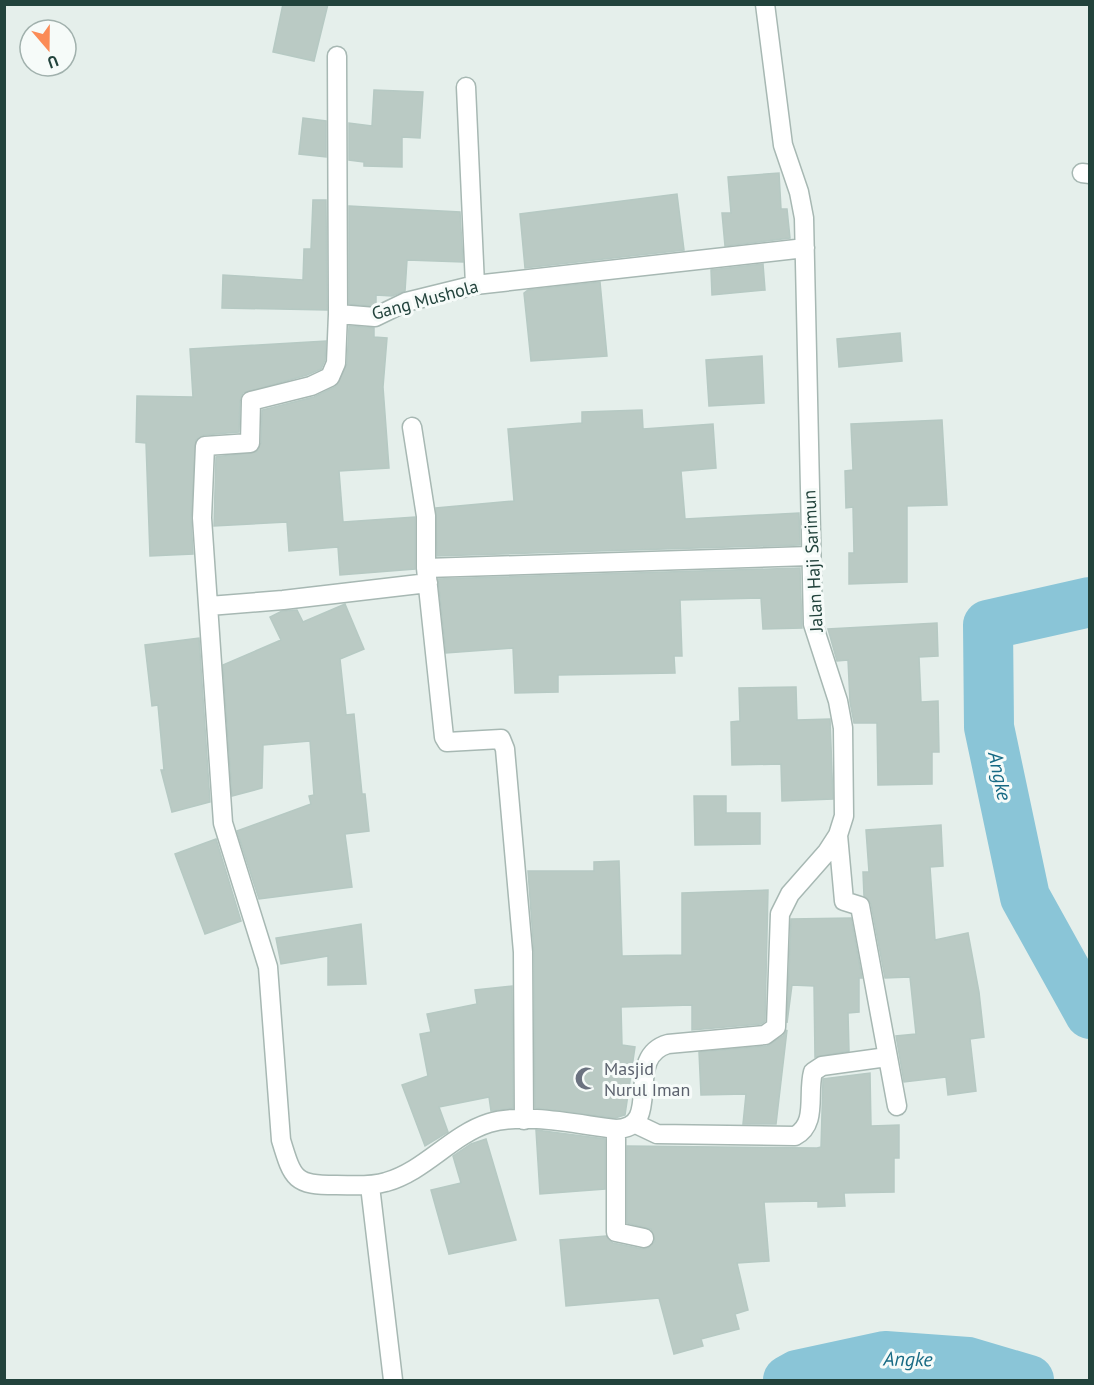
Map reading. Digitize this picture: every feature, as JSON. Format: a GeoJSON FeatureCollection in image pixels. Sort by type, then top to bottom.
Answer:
{"type":"FeatureCollection","features":[{"type":"Feature","properties":{"kind":"street","name":"Jalan Haji Sarimun"},"geometry":{"type":"LineString","coordinates":[[636,1124],[639,1118],[646,1062],[655,1049],[668,1044],[765,1035],[774,1031],[777,1023],[780,914],[790,894],[827,852],[838,835],[844,816],[843,728],[813,624],[805,248],[801,205],[779,125],[771,9]]}},
{"type":"Feature","properties":{"kind":"street"},"geometry":{"type":"LineString","coordinates":[[337,56],[338,314],[336,363],[330,377],[311,386],[251,401],[250,443],[205,446],[202,518],[223,823],[268,967],[281,1140],[288,1162],[297,1178],[309,1185],[370,1186],[406,1174],[467,1132],[491,1122],[525,1120],[616,1129],[636,1124],[657,1134],[795,1136],[804,1131],[809,1123],[813,1072],[822,1066],[886,1057]]}},
{"type":"Feature","properties":{"kind":"street"},"geometry":{"type":"LineString","coordinates":[[466,87],[475,285]]}},
{"type":"Feature","properties":{"kind":"street","name":"Gang Mushola"},"geometry":{"type":"LineString","coordinates":[[338,314],[375,317],[406,302],[475,285],[805,248]]}},
{"type":"Feature","properties":{"kind":"street"},"geometry":{"type":"LineString","coordinates":[[412,427],[426,516],[427,575],[445,740],[501,740],[506,749],[523,952],[525,1120]]}},
{"type":"Feature","properties":{"kind":"street"},"geometry":{"type":"LineString","coordinates":[[208,606],[283,600],[427,575],[810,556]]}},
{"type":"Feature","properties":{"kind":"street"},"geometry":{"type":"LineString","coordinates":[[838,835],[844,901],[860,906],[886,1057],[897,1106]]}},
{"type":"Feature","properties":{"kind":"street"},"geometry":{"type":"LineString","coordinates":[[616,1129],[616,1232],[644,1238]]}},
{"type":"Feature","properties":{"kind":"street"},"geometry":{"type":"LineString","coordinates":[[370,1186],[393,1380]]}},
{"type":"Feature","properties":{"kind":"building"},"geometry":{"type":"Polygon","coordinates":[[[283,4],[328,4],[314,61],[273,52],[283,4]]]}},
{"type":"Feature","properties":{"kind":"building"},"geometry":{"type":"Polygon","coordinates":[[[374,90],[423,92],[420,138],[402,137],[402,167],[364,166],[364,162],[349,160],[349,123],[372,126],[374,90]]]}},
{"type":"Feature","properties":{"kind":"building"},"geometry":{"type":"Polygon","coordinates":[[[303,118],[326,121],[326,157],[299,154],[303,118]]]}},
{"type":"Feature","properties":{"kind":"building"},"geometry":{"type":"Polygon","coordinates":[[[779,173],[781,209],[787,209],[790,238],[725,246],[722,213],[731,213],[728,177],[779,173]]]}},
{"type":"Feature","properties":{"kind":"building"},"geometry":{"type":"Polygon","coordinates":[[[677,194],[684,250],[525,268],[520,214],[677,194]]]}},
{"type":"Feature","properties":{"kind":"building"},"geometry":{"type":"Polygon","coordinates":[[[313,200],[326,200],[327,310],[222,308],[223,275],[303,280],[304,249],[311,249],[313,200]]]}},
{"type":"Feature","properties":{"kind":"building"},"geometry":{"type":"Polygon","coordinates":[[[349,206],[460,212],[463,262],[407,260],[405,291],[392,296],[376,295],[376,304],[373,306],[349,304],[349,206]]]}},
{"type":"Feature","properties":{"kind":"building"},"geometry":{"type":"Polygon","coordinates":[[[763,264],[765,290],[712,295],[711,270],[763,264]]]}},
{"type":"Feature","properties":{"kind":"building"},"geometry":{"type":"Polygon","coordinates":[[[600,282],[607,356],[531,361],[524,293],[528,290],[600,282]]]}},
{"type":"Feature","properties":{"kind":"building"},"geometry":{"type":"Polygon","coordinates":[[[349,326],[374,328],[374,337],[387,338],[383,387],[389,468],[339,471],[343,522],[415,517],[415,569],[340,575],[338,547],[289,551],[287,522],[214,526],[216,457],[256,452],[261,443],[262,410],[314,397],[335,387],[347,364],[349,326]]]}},
{"type":"Feature","properties":{"kind":"building"},"geometry":{"type":"Polygon","coordinates":[[[900,333],[902,361],[839,367],[837,339],[900,333]]]}},
{"type":"Feature","properties":{"kind":"building"},"geometry":{"type":"Polygon","coordinates":[[[326,341],[325,360],[321,369],[243,393],[240,401],[239,432],[204,435],[196,440],[191,518],[193,554],[150,556],[146,443],[136,442],[137,396],[193,397],[190,349],[326,341]]]}},
{"type":"Feature","properties":{"kind":"building"},"geometry":{"type":"Polygon","coordinates":[[[762,356],[764,403],[709,406],[706,360],[762,356]]]}},
{"type":"Feature","properties":{"kind":"building"},"geometry":{"type":"Polygon","coordinates":[[[642,410],[643,429],[713,424],[716,468],[681,471],[685,519],[799,513],[800,545],[437,556],[436,508],[514,501],[508,429],[582,423],[582,412],[642,410]]]}},
{"type":"Feature","properties":{"kind":"building"},"geometry":{"type":"Polygon","coordinates":[[[942,420],[947,505],[907,506],[907,582],[849,584],[849,553],[854,553],[853,507],[846,508],[845,471],[853,470],[851,424],[942,420]]]}},
{"type":"Feature","properties":{"kind":"building"},"geometry":{"type":"Polygon","coordinates":[[[800,568],[802,628],[763,629],[761,598],[680,600],[682,656],[674,656],[675,673],[558,675],[558,692],[515,693],[513,648],[446,653],[438,579],[800,568]]]}},
{"type":"Feature","properties":{"kind":"building"},"geometry":{"type":"Polygon","coordinates":[[[345,604],[364,649],[340,659],[346,715],[354,714],[362,794],[365,794],[369,831],[345,834],[352,887],[259,899],[237,831],[311,804],[309,796],[314,795],[310,741],[263,745],[262,788],[232,796],[223,665],[281,640],[270,617],[282,611],[297,610],[303,622],[345,604]]]}},
{"type":"Feature","properties":{"kind":"building"},"geometry":{"type":"Polygon","coordinates":[[[937,623],[938,656],[919,657],[921,702],[938,701],[939,752],[932,752],[932,784],[878,785],[877,723],[854,723],[850,702],[848,660],[837,661],[828,629],[937,623]]]}},
{"type":"Feature","properties":{"kind":"building"},"geometry":{"type":"Polygon","coordinates":[[[199,638],[210,802],[172,812],[161,770],[164,770],[158,705],[152,706],[145,645],[199,638]]]}},
{"type":"Feature","properties":{"kind":"building"},"geometry":{"type":"Polygon","coordinates":[[[796,687],[797,720],[830,719],[833,799],[782,801],[781,764],[732,765],[731,722],[740,721],[739,688],[796,687]]]}},
{"type":"Feature","properties":{"kind":"building"},"geometry":{"type":"Polygon","coordinates":[[[694,796],[726,796],[726,813],[760,813],[760,844],[695,845],[694,796]]]}},
{"type":"Feature","properties":{"kind":"building"},"geometry":{"type":"Polygon","coordinates":[[[941,825],[943,866],[930,867],[935,940],[968,933],[979,992],[984,1037],[970,1039],[976,1091],[948,1095],[946,1077],[904,1082],[896,1036],[916,1034],[910,977],[885,978],[871,904],[864,896],[863,872],[869,872],[866,830],[941,825]]]}},
{"type":"Feature","properties":{"kind":"building"},"geometry":{"type":"Polygon","coordinates":[[[216,839],[241,921],[205,934],[175,854],[216,839]]]}},
{"type":"Feature","properties":{"kind":"building"},"geometry":{"type":"Polygon","coordinates":[[[619,861],[622,956],[682,955],[682,893],[768,890],[765,1021],[761,1024],[692,1030],[692,1005],[621,1007],[622,1045],[635,1047],[625,1115],[615,1118],[535,1108],[534,952],[528,871],[594,871],[594,862],[619,861]]]}},
{"type":"Feature","properties":{"kind":"building"},"geometry":{"type":"Polygon","coordinates":[[[851,918],[862,978],[859,978],[859,1012],[848,1013],[849,1051],[815,1057],[814,986],[792,985],[787,1023],[791,919],[851,918]]]}},
{"type":"Feature","properties":{"kind":"building"},"geometry":{"type":"Polygon","coordinates":[[[361,924],[366,984],[328,985],[328,956],[281,964],[276,938],[361,924]]]}},
{"type":"Feature","properties":{"kind":"building"},"geometry":{"type":"Polygon","coordinates":[[[512,986],[513,1108],[491,1111],[489,1097],[439,1107],[448,1132],[425,1146],[402,1085],[428,1076],[420,1034],[431,1032],[427,1014],[477,1004],[475,990],[512,986]]]}},
{"type":"Feature","properties":{"kind":"building"},"geometry":{"type":"Polygon","coordinates":[[[787,1030],[776,1124],[743,1124],[746,1094],[701,1095],[699,1052],[767,1046],[783,1036],[787,1030]]]}},
{"type":"Feature","properties":{"kind":"building"},"geometry":{"type":"Polygon","coordinates":[[[870,1073],[871,1126],[899,1125],[899,1158],[894,1158],[894,1192],[844,1193],[845,1206],[818,1207],[818,1201],[764,1202],[769,1261],[737,1263],[748,1310],[735,1314],[739,1329],[701,1339],[703,1346],[674,1354],[659,1298],[566,1306],[560,1240],[606,1236],[613,1243],[642,1249],[648,1248],[655,1241],[651,1229],[627,1223],[627,1146],[821,1147],[823,1079],[870,1073]]]}},
{"type":"Feature","properties":{"kind":"building"},"geometry":{"type":"Polygon","coordinates":[[[536,1130],[605,1139],[605,1189],[540,1194],[536,1130]]]}},
{"type":"Feature","properties":{"kind":"building"},"geometry":{"type":"Polygon","coordinates":[[[486,1139],[516,1240],[449,1254],[431,1190],[461,1183],[453,1156],[471,1144],[486,1139]]]}},
{"type":"Feature","properties":{"kind":"waterway","name":"Angke"},"geometry":{"type":"LineString","coordinates":[[1090,602],[988,625],[989,727],[1025,897],[1090,1014]]}},
{"type":"Feature","properties":{"kind":"waterway","name":"Angke"},"geometry":{"type":"LineString","coordinates":[[788,1380],[797,1375],[885,1356],[968,1362],[1029,1380]]}},
{"type":"Feature","properties":{"kind":"place","name":"Masjid Nurul Iman"},"geometry":{"type":"Point","coordinates":[586,1079]}}]}
